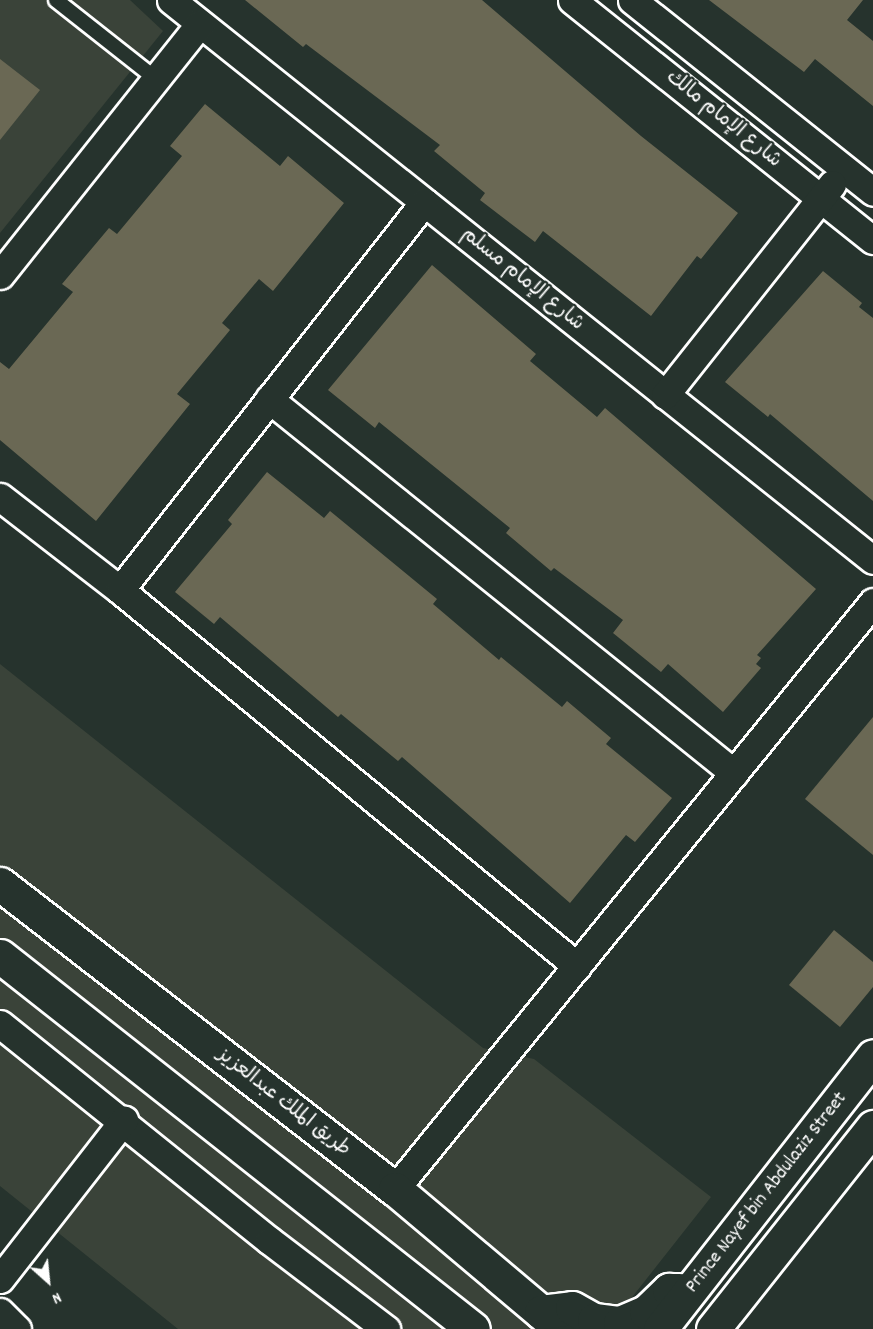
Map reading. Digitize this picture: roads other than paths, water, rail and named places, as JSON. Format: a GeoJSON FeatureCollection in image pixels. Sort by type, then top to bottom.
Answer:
{"type":"FeatureCollection","features":[{"type":"Feature","properties":{"kind":"main road","name":"طريق الملك عبدالعزيز"},"geometry":{"type":"LineString","coordinates":[[0,884],[394,1189],[551,1321]]}},
{"type":"Feature","properties":{"kind":"main road"},"geometry":{"type":"LineString","coordinates":[[0,956],[472,1329]]}},
{"type":"Feature","properties":{"kind":"main road","name":"Prince Nayef bin Abdulaziz Street"},"geometry":{"type":"LineString","coordinates":[[660,1329],[693,1291],[873,1056]]}},
{"type":"Feature","properties":{"kind":"main road","name":"Prince Nayef bin Abdulaziz Street"},"geometry":{"type":"LineString","coordinates":[[724,1321],[873,1127]]}},
{"type":"Feature","properties":{"kind":"main road"},"geometry":{"type":"LineString","coordinates":[[419,1288],[451,1329]]}},
{"type":"Feature","properties":{"kind":"main road"},"geometry":{"type":"LineString","coordinates":[[551,1321],[572,1308],[594,1320],[620,1323],[646,1312],[669,1290],[693,1291]]}},
{"type":"Feature","properties":{"kind":"street","name":"شارع الإمام مسلم"},"geometry":{"type":"LineString","coordinates":[[171,0],[873,560]]}},
{"type":"Feature","properties":{"kind":"street","name":"شارع الإمام مالك"},"geometry":{"type":"LineString","coordinates":[[572,0],[873,240]]}},
{"type":"Feature","properties":{"kind":"street","name":"شارع الإمام مالك"},"geometry":{"type":"LineString","coordinates":[[632,0],[873,192]]}},
{"type":"Feature","properties":{"kind":"street"},"geometry":{"type":"LineString","coordinates":[[0,275],[200,24]]}},
{"type":"Feature","properties":{"kind":"street"},"geometry":{"type":"LineString","coordinates":[[665,395],[844,168]]}},
{"type":"Feature","properties":{"kind":"street"},"geometry":{"type":"LineString","coordinates":[[120,590],[424,202]]}},
{"type":"Feature","properties":{"kind":"street"},"geometry":{"type":"LineString","coordinates":[[269,399],[734,773]]}},
{"type":"Feature","properties":{"kind":"street"},"geometry":{"type":"LineString","coordinates":[[0,497],[120,590],[577,966]]}},
{"type":"Feature","properties":{"kind":"street"},"geometry":{"type":"LineString","coordinates":[[394,1189],[873,602]]}},
{"type":"Feature","properties":{"kind":"street"},"geometry":{"type":"LineString","coordinates":[[0,1024],[124,1120],[270,1241],[386,1329]]}},
{"type":"Feature","properties":{"kind":"street"},"geometry":{"type":"LineString","coordinates":[[0,1280],[124,1120]]}},
{"type":"Feature","properties":{"kind":"street"},"geometry":{"type":"LineString","coordinates":[[0,1312],[17,1329]]}},
{"type":"Feature","properties":{"kind":"lane"},"geometry":{"type":"LineString","coordinates":[[56,0],[156,79]]}}]}
